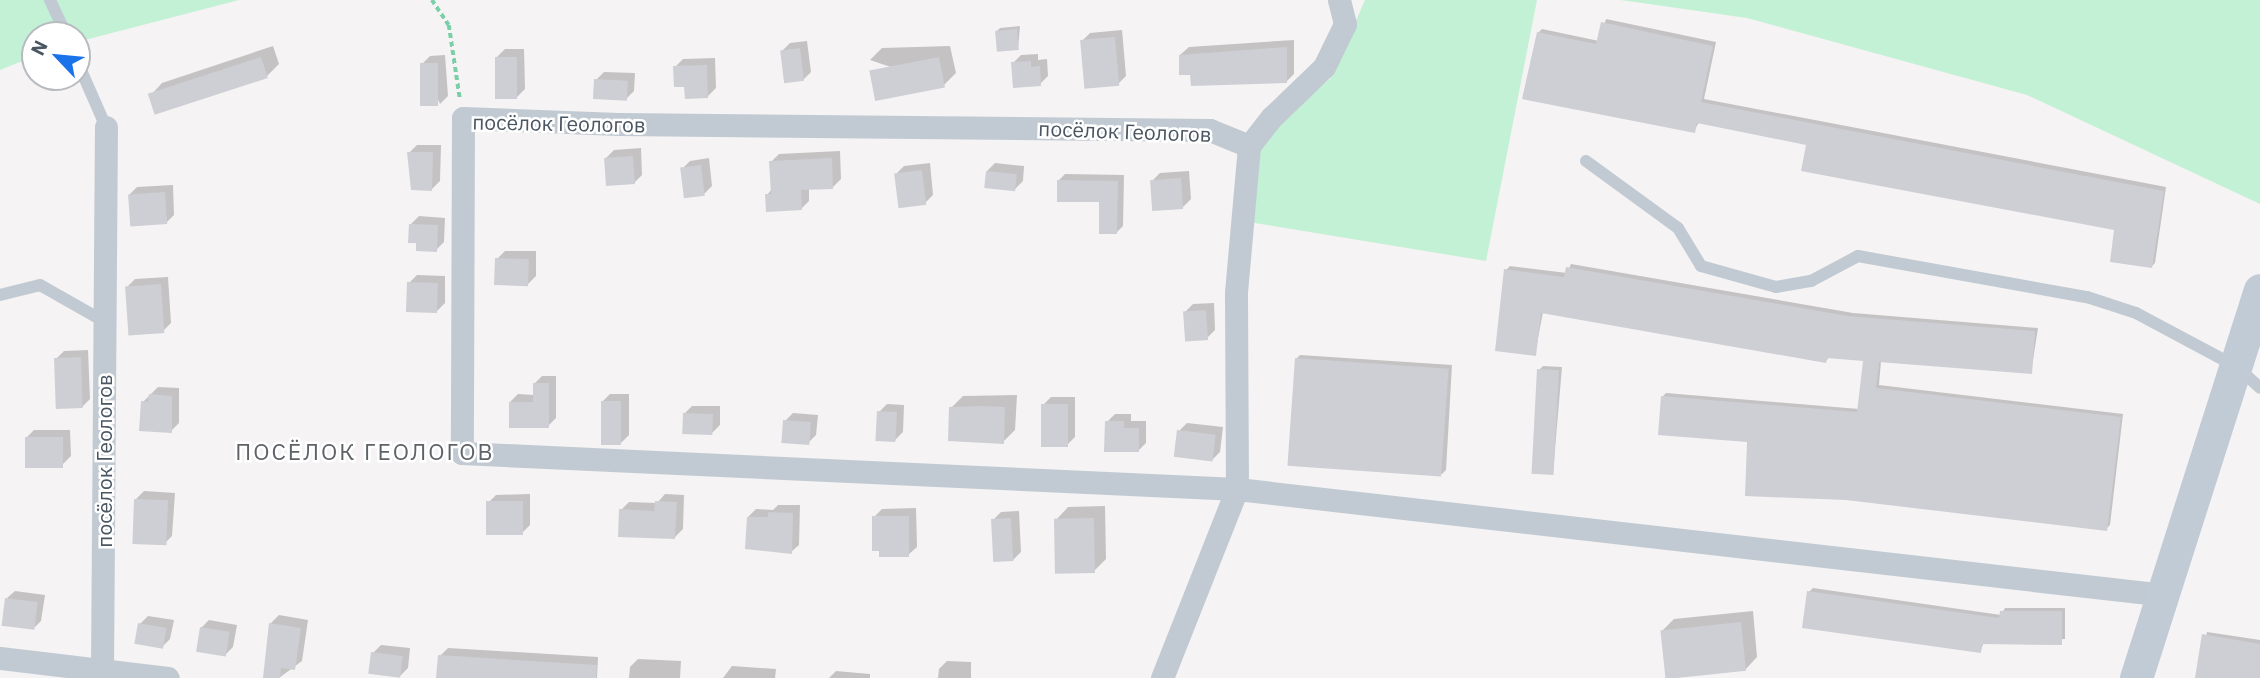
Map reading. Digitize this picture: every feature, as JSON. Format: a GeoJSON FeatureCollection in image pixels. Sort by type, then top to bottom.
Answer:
{"type":"FeatureCollection","features":[{"type":"Feature","properties":{"kind":"street"},"geometry":{"type":"LineString","coordinates":[[1162,678],[1237,489],[1236,292],[1249,146],[1272,117],[1324,67],[1345,24],[1339,0]]}},
{"type":"Feature","properties":{"kind":"street","name":"посёлок Геологов"},"geometry":{"type":"LineString","coordinates":[[1237,489],[462,453],[463,118],[618,124],[1210,130],[1249,146]]}},
{"type":"Feature","properties":{"kind":"street","name":"посёлок Геологов"},"geometry":{"type":"LineString","coordinates":[[102,669],[106,127]]}},
{"type":"Feature","properties":{"kind":"street"},"geometry":{"type":"LineString","coordinates":[[2136,678],[2164,595],[2249,378],[2259,298]]}},
{"type":"Feature","properties":{"kind":"street"},"geometry":{"type":"LineString","coordinates":[[1237,489],[2164,595]]}},
{"type":"Feature","properties":{"kind":"street"},"geometry":{"type":"LineString","coordinates":[[0,658],[168,678]]}},
{"type":"Feature","properties":{"kind":"lane"},"geometry":{"type":"LineString","coordinates":[[50,0],[60,21]]}},
{"type":"Feature","properties":{"kind":"lane"},"geometry":{"type":"LineString","coordinates":[[90,91],[106,127]]}},
{"type":"Feature","properties":{"kind":"lane"},"geometry":{"type":"LineString","coordinates":[[1586,161],[1678,228],[1701,266],[1776,287],[1811,281],[1858,256],[2087,298],[2136,313],[2249,378]]}},
{"type":"Feature","properties":{"kind":"lane"},"geometry":{"type":"LineString","coordinates":[[0,295],[40,285],[105,322]]}},
{"type":"Feature","properties":{"kind":"path"},"geometry":{"type":"LineString","coordinates":[[432,0],[449,25],[463,118]]}},
{"type":"Feature","properties":{"kind":"green space"},"geometry":{"type":"Polygon","coordinates":[[[0,0],[239,0],[91,38],[91,21],[21,21],[21,62],[0,70],[0,0]]]}},
{"type":"Feature","properties":{"kind":"green space"},"geometry":{"type":"Polygon","coordinates":[[[1365,0],[1537,0],[1486,261],[1243,221],[1262,134],[1331,78],[1365,0]]]}},
{"type":"Feature","properties":{"kind":"green space"},"geometry":{"type":"Polygon","coordinates":[[[1621,0],[2260,0],[2260,204],[2027,95],[1747,18],[1621,0]]]}},
{"type":"Feature","properties":{"kind":"building"},"geometry":{"type":"Polygon","coordinates":[[[1601,22],[1713,46],[1701,102],[2164,191],[2152,268],[2110,262],[2114,230],[1801,171],[1806,145],[1697,123],[1695,133],[1522,99],[1537,32],[1596,44],[1601,22]]]}},
{"type":"Feature","properties":{"kind":"building"},"geometry":{"type":"Polygon","coordinates":[[[1017,29],[1019,50],[997,52],[995,31],[1017,29]]]}},
{"type":"Feature","properties":{"kind":"building"},"geometry":{"type":"Polygon","coordinates":[[[1115,37],[1119,86],[1084,89],[1080,40],[1115,37]]]}},
{"type":"Feature","properties":{"kind":"building"},"geometry":{"type":"Polygon","coordinates":[[[1287,47],[1287,83],[1191,86],[1190,75],[1179,75],[1179,55],[1287,47]]]}},
{"type":"Feature","properties":{"kind":"building"},"geometry":{"type":"Polygon","coordinates":[[[800,48],[804,81],[784,83],[780,50],[800,48]]]}},
{"type":"Feature","properties":{"kind":"building"},"geometry":{"type":"Polygon","coordinates":[[[261,57],[268,78],[155,115],[148,94],[261,57]]]}},
{"type":"Feature","properties":{"kind":"building"},"geometry":{"type":"Polygon","coordinates":[[[495,57],[517,57],[517,99],[495,99],[495,57]]]}},
{"type":"Feature","properties":{"kind":"building"},"geometry":{"type":"Polygon","coordinates":[[[939,57],[945,87],[875,101],[869,71],[939,57]]]}},
{"type":"Feature","properties":{"kind":"building"},"geometry":{"type":"Polygon","coordinates":[[[1031,61],[1031,67],[1040,66],[1041,86],[1013,88],[1011,62],[1031,61]]]}},
{"type":"Feature","properties":{"kind":"building"},"geometry":{"type":"Polygon","coordinates":[[[420,63],[438,63],[438,106],[420,106],[420,63]]]}},
{"type":"Feature","properties":{"kind":"building"},"geometry":{"type":"Polygon","coordinates":[[[707,65],[708,98],[685,99],[684,87],[674,87],[673,66],[707,65]]]}},
{"type":"Feature","properties":{"kind":"building"},"geometry":{"type":"Polygon","coordinates":[[[594,79],[628,81],[627,101],[593,99],[594,79]]]}},
{"type":"Feature","properties":{"kind":"building"},"geometry":{"type":"Polygon","coordinates":[[[407,152],[433,152],[432,191],[411,190],[407,152]]]}},
{"type":"Feature","properties":{"kind":"building"},"geometry":{"type":"Polygon","coordinates":[[[633,156],[635,184],[606,186],[604,158],[633,156]]]}},
{"type":"Feature","properties":{"kind":"building"},"geometry":{"type":"Polygon","coordinates":[[[832,158],[833,189],[801,190],[802,210],[766,212],[765,194],[771,194],[769,161],[832,158]]]}},
{"type":"Feature","properties":{"kind":"building"},"geometry":{"type":"Polygon","coordinates":[[[701,165],[705,196],[684,198],[680,168],[701,165]]]}},
{"type":"Feature","properties":{"kind":"building"},"geometry":{"type":"Polygon","coordinates":[[[922,170],[926,205],[898,208],[894,173],[922,170]]]}},
{"type":"Feature","properties":{"kind":"building"},"geometry":{"type":"Polygon","coordinates":[[[986,171],[1017,174],[1015,191],[984,188],[986,171]]]}},
{"type":"Feature","properties":{"kind":"building"},"geometry":{"type":"Polygon","coordinates":[[[1181,178],[1183,209],[1152,211],[1150,180],[1181,178]]]}},
{"type":"Feature","properties":{"kind":"building"},"geometry":{"type":"Polygon","coordinates":[[[1057,180],[1118,181],[1117,234],[1099,234],[1099,202],[1057,202],[1057,180]]]}},
{"type":"Feature","properties":{"kind":"building"},"geometry":{"type":"Polygon","coordinates":[[[165,192],[167,224],[130,227],[128,195],[165,192]]]}},
{"type":"Feature","properties":{"kind":"building"},"geometry":{"type":"Polygon","coordinates":[[[409,224],[438,225],[437,252],[416,251],[416,243],[408,243],[409,224]]]}},
{"type":"Feature","properties":{"kind":"building"},"geometry":{"type":"Polygon","coordinates":[[[495,258],[529,259],[528,286],[494,285],[495,258]]]}},
{"type":"Feature","properties":{"kind":"building"},"geometry":{"type":"Polygon","coordinates":[[[1566,267],[1848,316],[2035,331],[2032,374],[1879,362],[1876,388],[2121,417],[2107,531],[1846,500],[1745,496],[1747,442],[1658,435],[1661,396],[1857,412],[1863,361],[1827,358],[1826,363],[1541,313],[1536,356],[1495,351],[1504,269],[1564,277],[1566,267]]]}},
{"type":"Feature","properties":{"kind":"building"},"geometry":{"type":"Polygon","coordinates":[[[407,282],[438,283],[437,313],[406,312],[407,282]]]}},
{"type":"Feature","properties":{"kind":"building"},"geometry":{"type":"Polygon","coordinates":[[[161,284],[164,333],[129,335],[125,287],[161,284]]]}},
{"type":"Feature","properties":{"kind":"building"},"geometry":{"type":"Polygon","coordinates":[[[1206,310],[1208,340],[1185,342],[1183,312],[1206,310]]]}},
{"type":"Feature","properties":{"kind":"building"},"geometry":{"type":"Polygon","coordinates":[[[81,357],[83,408],[56,409],[54,358],[81,357]]]}},
{"type":"Feature","properties":{"kind":"building"},"geometry":{"type":"Polygon","coordinates":[[[1295,358],[1449,369],[1441,476],[1287,466],[1295,358]]]}},
{"type":"Feature","properties":{"kind":"building"},"geometry":{"type":"Polygon","coordinates":[[[1537,369],[1559,370],[1553,475],[1532,474],[1537,369]]]}},
{"type":"Feature","properties":{"kind":"building"},"geometry":{"type":"Polygon","coordinates":[[[533,383],[549,383],[549,428],[509,428],[509,402],[533,402],[533,383]]]}},
{"type":"Feature","properties":{"kind":"building"},"geometry":{"type":"Polygon","coordinates":[[[149,394],[172,396],[172,433],[139,431],[141,401],[148,402],[149,394]]]}},
{"type":"Feature","properties":{"kind":"building"},"geometry":{"type":"Polygon","coordinates":[[[601,401],[621,401],[621,445],[601,445],[601,401]]]}},
{"type":"Feature","properties":{"kind":"building"},"geometry":{"type":"Polygon","coordinates":[[[1041,404],[1068,404],[1068,447],[1041,447],[1041,404]]]}},
{"type":"Feature","properties":{"kind":"building"},"geometry":{"type":"Polygon","coordinates":[[[949,407],[1005,407],[1004,444],[948,441],[949,407]]]}},
{"type":"Feature","properties":{"kind":"building"},"geometry":{"type":"Polygon","coordinates":[[[877,411],[897,412],[895,442],[875,441],[877,411]]]}},
{"type":"Feature","properties":{"kind":"building"},"geometry":{"type":"Polygon","coordinates":[[[683,413],[713,414],[712,435],[682,434],[683,413]]]}},
{"type":"Feature","properties":{"kind":"building"},"geometry":{"type":"Polygon","coordinates":[[[783,420],[811,422],[809,445],[781,443],[783,420]]]}},
{"type":"Feature","properties":{"kind":"building"},"geometry":{"type":"Polygon","coordinates":[[[1105,421],[1124,421],[1124,428],[1139,428],[1139,452],[1104,452],[1105,421]]]}},
{"type":"Feature","properties":{"kind":"building"},"geometry":{"type":"Polygon","coordinates":[[[1177,430],[1216,435],[1212,462],[1174,457],[1177,430]]]}},
{"type":"Feature","properties":{"kind":"building"},"geometry":{"type":"Polygon","coordinates":[[[25,437],[63,437],[63,468],[25,468],[25,437]]]}},
{"type":"Feature","properties":{"kind":"building"},"geometry":{"type":"Polygon","coordinates":[[[134,499],[168,500],[166,545],[132,544],[134,499]]]}},
{"type":"Feature","properties":{"kind":"building"},"geometry":{"type":"Polygon","coordinates":[[[486,501],[523,501],[523,535],[486,535],[486,501]]]}},
{"type":"Feature","properties":{"kind":"building"},"geometry":{"type":"Polygon","coordinates":[[[655,501],[677,502],[675,539],[618,537],[619,509],[654,511],[655,501]]]}},
{"type":"Feature","properties":{"kind":"building"},"geometry":{"type":"Polygon","coordinates":[[[768,512],[793,513],[792,554],[745,549],[747,517],[768,517],[768,512]]]}},
{"type":"Feature","properties":{"kind":"building"},"geometry":{"type":"Polygon","coordinates":[[[872,516],[909,516],[909,557],[879,557],[879,551],[872,551],[872,516]]]}},
{"type":"Feature","properties":{"kind":"building"},"geometry":{"type":"Polygon","coordinates":[[[1011,518],[1013,561],[993,562],[991,519],[1011,518]]]}},
{"type":"Feature","properties":{"kind":"building"},"geometry":{"type":"Polygon","coordinates":[[[1094,518],[1095,573],[1055,574],[1054,519],[1094,518]]]}},
{"type":"Feature","properties":{"kind":"building"},"geometry":{"type":"Polygon","coordinates":[[[1807,591],[1999,618],[2000,611],[2062,611],[2062,645],[1982,644],[1981,653],[1802,628],[1807,591]]]}},
{"type":"Feature","properties":{"kind":"building"},"geometry":{"type":"Polygon","coordinates":[[[5,598],[38,602],[34,630],[2,626],[5,598]]]}},
{"type":"Feature","properties":{"kind":"building"},"geometry":{"type":"Polygon","coordinates":[[[1741,622],[1746,671],[1665,678],[1660,630],[1741,622]]]}},
{"type":"Feature","properties":{"kind":"building"},"geometry":{"type":"Polygon","coordinates":[[[138,623],[167,628],[163,649],[134,644],[138,623]]]}},
{"type":"Feature","properties":{"kind":"building"},"geometry":{"type":"Polygon","coordinates":[[[269,623],[301,628],[295,670],[281,668],[280,678],[263,678],[269,623]]]}},
{"type":"Feature","properties":{"kind":"building"},"geometry":{"type":"Polygon","coordinates":[[[200,627],[230,632],[226,656],[196,652],[200,627]]]}},
{"type":"Feature","properties":{"kind":"building"},"geometry":{"type":"Polygon","coordinates":[[[2202,634],[2260,644],[2260,678],[2195,678],[2202,634]]]}},
{"type":"Feature","properties":{"kind":"building"},"geometry":{"type":"Polygon","coordinates":[[[371,652],[403,656],[400,678],[368,674],[371,652]]]}},
{"type":"Feature","properties":{"kind":"building"},"geometry":{"type":"Polygon","coordinates":[[[438,655],[597,665],[596,678],[436,678],[438,655]]]}},
{"type":"Feature","properties":{"kind":"district","name":"ПОСЁЛОК ГЕОЛОГОВ"},"geometry":{"type":"Point","coordinates":[365,451]}}]}
